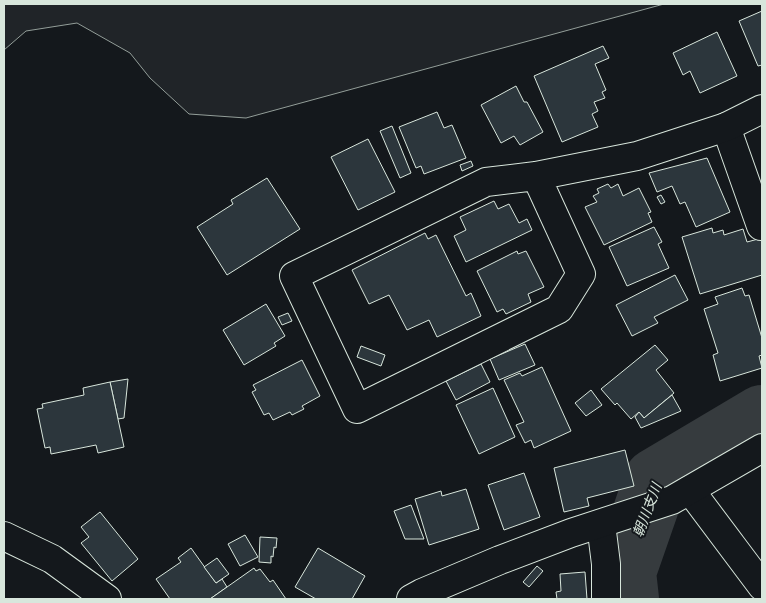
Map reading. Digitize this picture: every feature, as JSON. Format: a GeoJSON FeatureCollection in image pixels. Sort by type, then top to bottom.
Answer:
{"type":"FeatureCollection","features":[{"type":"Feature","properties":{"kind":"street"},"geometry":{"type":"LineString","coordinates":[[536,176],[581,274],[559,309],[358,409],[294,276],[486,182],[536,176],[637,156],[726,127],[762,109]]}},
{"type":"Feature","properties":{"kind":"street"},"geometry":{"type":"LineString","coordinates":[[726,127],[761,226]]}},
{"type":"Feature","properties":{"kind":"street"},"geometry":{"type":"LineString","coordinates":[[412,599],[500,560],[681,495],[762,448]]}},
{"type":"Feature","properties":{"kind":"street"},"geometry":{"type":"LineString","coordinates":[[681,495],[762,586]]}},
{"type":"Feature","properties":{"kind":"street"},"geometry":{"type":"LineString","coordinates":[[606,599],[606,564],[613,520]]}},
{"type":"Feature","properties":{"kind":"street"},"geometry":{"type":"LineString","coordinates":[[4,536],[52,560],[107,599]]}},
{"type":"Feature","properties":{"kind":"shaded area"},"geometry":{"type":"Polygon","coordinates":[[[4,4],[664,4],[246,118],[189,114],[150,78],[130,53],[77,23],[26,31],[4,50],[4,4]]]}},
{"type":"Feature","properties":{"kind":"building"},"geometry":{"type":"Polygon","coordinates":[[[762,11],[762,65],[758,66],[739,21],[762,11]]]}},
{"type":"Feature","properties":{"kind":"building"},"geometry":{"type":"Polygon","coordinates":[[[717,32],[737,76],[700,93],[690,71],[683,75],[673,53],[717,32]]]}},
{"type":"Feature","properties":{"kind":"building"},"geometry":{"type":"Polygon","coordinates":[[[603,46],[609,58],[595,64],[606,90],[602,92],[605,98],[594,102],[598,111],[592,114],[598,127],[562,142],[534,76],[603,46]]]}},
{"type":"Feature","properties":{"kind":"building"},"geometry":{"type":"Polygon","coordinates":[[[516,86],[543,132],[520,145],[514,136],[501,143],[481,105],[516,86]]]}},
{"type":"Feature","properties":{"kind":"building"},"geometry":{"type":"Polygon","coordinates":[[[437,112],[444,128],[452,125],[466,158],[424,174],[421,166],[416,168],[399,127],[437,112]]]}},
{"type":"Feature","properties":{"kind":"building"},"geometry":{"type":"Polygon","coordinates":[[[392,126],[411,173],[400,178],[380,131],[392,126]]]}},
{"type":"Feature","properties":{"kind":"building"},"geometry":{"type":"Polygon","coordinates":[[[368,139],[395,192],[358,210],[331,157],[368,139]]]}},
{"type":"Feature","properties":{"kind":"building"},"geometry":{"type":"Polygon","coordinates":[[[707,158],[730,212],[696,227],[685,202],[680,204],[672,186],[657,192],[649,173],[707,158]]]}},
{"type":"Feature","properties":{"kind":"building"},"geometry":{"type":"Polygon","coordinates":[[[471,161],[473,166],[462,171],[460,165],[471,161]]]}},
{"type":"Feature","properties":{"kind":"building"},"geometry":{"type":"Polygon","coordinates":[[[267,178],[300,229],[227,275],[197,227],[233,204],[231,200],[267,178]]]}},
{"type":"Feature","properties":{"kind":"building"},"geometry":{"type":"Polygon","coordinates":[[[608,184],[611,188],[618,184],[623,196],[639,188],[651,212],[648,213],[652,222],[604,245],[585,207],[597,202],[593,196],[599,193],[597,189],[608,184]]]}},
{"type":"Feature","properties":{"kind":"building"},"geometry":{"type":"Polygon","coordinates":[[[661,195],[665,202],[661,204],[657,197],[661,195]]]}},
{"type":"Feature","properties":{"kind":"building"},"geometry":{"type":"Polygon","coordinates":[[[494,201],[498,209],[509,204],[519,223],[527,219],[532,230],[466,262],[454,236],[466,230],[460,217],[494,201]]]}},
{"type":"Feature","properties":{"kind":"building"},"geometry":{"type":"Polygon","coordinates":[[[654,227],[662,242],[658,244],[669,268],[627,286],[609,247],[654,227]]]}},
{"type":"Feature","properties":{"kind":"building"},"geometry":{"type":"Polygon","coordinates":[[[712,228],[713,233],[723,230],[724,235],[743,229],[747,242],[762,238],[762,275],[700,294],[682,237],[712,228]]]}},
{"type":"Feature","properties":{"kind":"building"},"geometry":{"type":"Polygon","coordinates":[[[425,233],[428,239],[436,235],[466,296],[471,293],[481,316],[437,337],[429,320],[407,330],[389,295],[369,304],[352,270],[425,233]]]}},
{"type":"Feature","properties":{"kind":"building"},"geometry":{"type":"Polygon","coordinates":[[[517,251],[518,254],[526,251],[544,287],[528,294],[531,302],[506,314],[503,309],[497,312],[477,271],[517,251]]]}},
{"type":"Feature","properties":{"kind":"building"},"geometry":{"type":"Polygon","coordinates":[[[675,275],[688,300],[654,317],[658,323],[632,336],[616,305],[675,275]]]}},
{"type":"Feature","properties":{"kind":"building"},"geometry":{"type":"Polygon","coordinates":[[[742,288],[745,296],[749,295],[762,338],[762,355],[759,356],[762,368],[720,381],[713,355],[718,353],[704,309],[718,304],[715,297],[742,288]]]}},
{"type":"Feature","properties":{"kind":"building"},"geometry":{"type":"Polygon","coordinates":[[[266,304],[285,336],[274,343],[276,346],[244,365],[223,330],[266,304]]]}},
{"type":"Feature","properties":{"kind":"building"},"geometry":{"type":"Polygon","coordinates":[[[288,313],[292,321],[282,325],[278,317],[288,313]]]}},
{"type":"Feature","properties":{"kind":"building"},"geometry":{"type":"Polygon","coordinates":[[[525,344],[535,365],[499,380],[490,359],[525,344]]]}},
{"type":"Feature","properties":{"kind":"building"},"geometry":{"type":"Polygon","coordinates":[[[655,345],[668,360],[656,370],[674,393],[644,418],[639,412],[631,419],[601,389],[655,345]]]}},
{"type":"Feature","properties":{"kind":"building"},"geometry":{"type":"Polygon","coordinates":[[[361,346],[385,355],[381,366],[357,357],[361,346]]]}},
{"type":"Feature","properties":{"kind":"building"},"geometry":{"type":"Polygon","coordinates":[[[302,360],[320,396],[302,406],[304,409],[292,415],[290,412],[273,420],[269,413],[264,415],[252,392],[256,390],[253,385],[302,360]]]}},
{"type":"Feature","properties":{"kind":"building"},"geometry":{"type":"Polygon","coordinates":[[[481,364],[490,382],[456,400],[446,381],[481,364]]]}},
{"type":"Feature","properties":{"kind":"building"},"geometry":{"type":"Polygon","coordinates":[[[542,367],[571,431],[534,448],[531,440],[525,443],[516,425],[524,422],[504,380],[520,373],[522,376],[542,367]]]}},
{"type":"Feature","properties":{"kind":"building"},"geometry":{"type":"Polygon","coordinates":[[[128,379],[124,418],[118,419],[110,382],[128,379]]]}},
{"type":"Feature","properties":{"kind":"building"},"geometry":{"type":"Polygon","coordinates":[[[110,382],[124,447],[98,453],[96,445],[51,454],[50,447],[45,448],[37,409],[43,408],[42,404],[84,395],[83,388],[110,382]]]}},
{"type":"Feature","properties":{"kind":"building"},"geometry":{"type":"Polygon","coordinates":[[[493,388],[515,437],[479,454],[456,405],[493,388]]]}},
{"type":"Feature","properties":{"kind":"building"},"geometry":{"type":"Polygon","coordinates":[[[591,390],[602,405],[586,416],[575,403],[591,390]]]}},
{"type":"Feature","properties":{"kind":"building"},"geometry":{"type":"Polygon","coordinates":[[[672,395],[681,411],[641,428],[635,417],[639,412],[644,418],[672,395]]]}},
{"type":"Feature","properties":{"kind":"building"},"geometry":{"type":"Polygon","coordinates":[[[625,450],[634,486],[587,498],[589,506],[564,512],[554,468],[625,450]]]}},
{"type":"Feature","properties":{"kind":"building"},"geometry":{"type":"Polygon","coordinates":[[[524,473],[540,517],[504,530],[488,485],[524,473]]]}},
{"type":"Feature","properties":{"kind":"building"},"geometry":{"type":"Polygon","coordinates":[[[466,489],[479,529],[429,545],[415,499],[441,491],[442,496],[466,489]]]}},
{"type":"Feature","properties":{"kind":"building"},"geometry":{"type":"Polygon","coordinates":[[[411,505],[424,539],[405,539],[394,511],[411,505]]]}},
{"type":"Feature","properties":{"kind":"building"},"geometry":{"type":"Polygon","coordinates":[[[100,512],[138,559],[112,581],[81,543],[89,537],[81,527],[100,512]]]}},
{"type":"Feature","properties":{"kind":"building"},"geometry":{"type":"Polygon","coordinates":[[[245,535],[258,557],[240,566],[228,544],[245,535]]]}},
{"type":"Feature","properties":{"kind":"building"},"geometry":{"type":"Polygon","coordinates":[[[260,537],[277,538],[273,557],[271,556],[271,563],[259,562],[260,537]]]}},
{"type":"Feature","properties":{"kind":"building"},"geometry":{"type":"Polygon","coordinates":[[[191,548],[216,583],[222,579],[227,587],[210,599],[170,599],[156,579],[181,562],[178,558],[191,548]]]}},
{"type":"Feature","properties":{"kind":"building"},"geometry":{"type":"Polygon","coordinates":[[[318,548],[365,576],[352,599],[316,599],[295,587],[318,548]]]}},
{"type":"Feature","properties":{"kind":"building"},"geometry":{"type":"Polygon","coordinates":[[[217,558],[229,574],[216,583],[204,567],[217,558]]]}},
{"type":"Feature","properties":{"kind":"building"},"geometry":{"type":"Polygon","coordinates":[[[537,566],[543,571],[529,587],[523,582],[537,566]]]}},
{"type":"Feature","properties":{"kind":"building"},"geometry":{"type":"Polygon","coordinates":[[[254,568],[256,571],[260,569],[270,582],[273,580],[286,599],[210,599],[254,568]]]}},
{"type":"Feature","properties":{"kind":"building"},"geometry":{"type":"Polygon","coordinates":[[[585,572],[587,599],[557,599],[556,592],[561,591],[560,574],[585,572]]]}},
{"type":"Feature","properties":{"kind":"waterway","name":"朝川支川"},"geometry":{"type":"LineString","coordinates":[[627,599],[624,572],[656,480],[762,417]]}}]}
